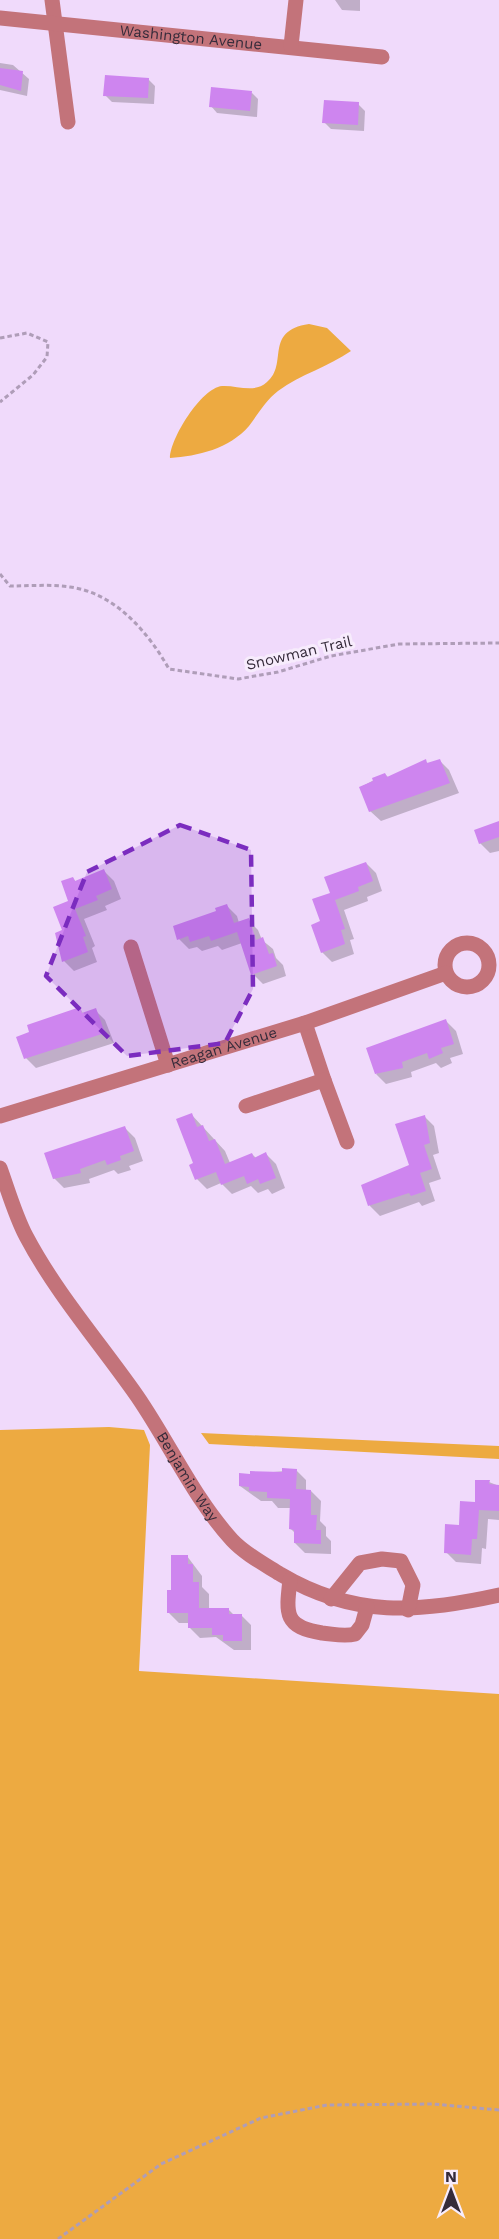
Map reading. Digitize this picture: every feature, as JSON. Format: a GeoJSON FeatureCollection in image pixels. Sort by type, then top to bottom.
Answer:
{"type":"FeatureCollection","features":[{"type":"Feature","properties":{"kind":"street"},"geometry":{"type":"LineString","coordinates":[[52,0],[68,122]]}},
{"type":"Feature","properties":{"kind":"street"},"geometry":{"type":"LineString","coordinates":[[291,46],[296,0]]}},
{"type":"Feature","properties":{"kind":"street","name":"Washington Avenue"},"geometry":{"type":"LineString","coordinates":[[0,18],[381,57]]}},
{"type":"Feature","properties":{"kind":"street"},"geometry":{"type":"LineString","coordinates":[[463,944],[478,946],[493,957],[486,975],[473,986],[457,985],[446,973],[447,954],[463,944]]}},
{"type":"Feature","properties":{"kind":"street"},"geometry":{"type":"LineString","coordinates":[[131,946],[168,1065]]}},
{"type":"Feature","properties":{"kind":"street","name":"Reagan Avenue"},"geometry":{"type":"LineString","coordinates":[[0,1116],[305,1023],[446,973]]}},
{"type":"Feature","properties":{"kind":"street"},"geometry":{"type":"LineString","coordinates":[[305,1023],[347,1142]]}},
{"type":"Feature","properties":{"kind":"street"},"geometry":{"type":"LineString","coordinates":[[246,1106],[324,1080]]}},
{"type":"Feature","properties":{"kind":"street","name":"Benjamin Way"},"geometry":{"type":"LineString","coordinates":[[0,1168],[25,1234],[61,1294],[139,1400],[185,1477],[233,1541],[263,1564],[290,1580],[332,1599],[367,1607],[408,1610],[457,1605],[499,1595]]}},
{"type":"Feature","properties":{"kind":"street"},"geometry":{"type":"LineString","coordinates":[[332,1599],[360,1563],[382,1560],[401,1561],[413,1585],[408,1610]]}},
{"type":"Feature","properties":{"kind":"street"},"geometry":{"type":"LineString","coordinates":[[290,1580],[287,1609],[292,1622],[303,1630],[343,1636],[355,1634],[362,1624],[367,1607]]}},
{"type":"Feature","properties":{"kind":"path"},"geometry":{"type":"LineString","coordinates":[[0,338],[27,333],[48,342],[47,357],[33,375],[0,402]]}},
{"type":"Feature","properties":{"kind":"path","name":"Snowman Trail"},"geometry":{"type":"LineString","coordinates":[[0,574],[10,586],[71,587],[104,599],[140,625],[169,669],[238,679],[278,672],[331,656],[399,644],[499,643]]}},
{"type":"Feature","properties":{"kind":"path"},"geometry":{"type":"LineString","coordinates":[[58,2239],[161,2164],[261,2118],[327,2105],[433,2104],[499,2110]]}},
{"type":"Feature","properties":{"kind":"highlighted area"},"geometry":{"type":"Polygon","coordinates":[[[180,825],[251,850],[253,989],[225,1043],[127,1056],[46,976],[87,872],[180,825]]]}},
{"type":"Feature","properties":{"kind":"shaded area"},"geometry":{"type":"Polygon","coordinates":[[[309,324],[327,328],[351,351],[278,391],[241,434],[223,446],[202,453],[170,458],[181,427],[205,395],[222,386],[257,388],[262,386],[273,375],[281,341],[286,333],[309,324]]]}},
{"type":"Feature","properties":{"kind":"shaded area"},"geometry":{"type":"Polygon","coordinates":[[[109,1427],[144,1430],[150,1445],[139,1671],[499,1694],[499,2239],[0,2239],[0,1430],[109,1427]]]}},
{"type":"Feature","properties":{"kind":"shaded area"},"geometry":{"type":"Polygon","coordinates":[[[201,1433],[499,1446],[499,1459],[209,1444],[201,1433]]]}},
{"type":"Feature","properties":{"kind":"building"},"geometry":{"type":"Polygon","coordinates":[[[0,68],[23,71],[21,91],[0,85],[0,68]]]}},
{"type":"Feature","properties":{"kind":"building"},"geometry":{"type":"Polygon","coordinates":[[[105,75],[149,78],[148,98],[103,96],[105,75]]]}},
{"type":"Feature","properties":{"kind":"building"},"geometry":{"type":"Polygon","coordinates":[[[211,87],[252,91],[250,111],[209,107],[211,87]]]}},
{"type":"Feature","properties":{"kind":"building"},"geometry":{"type":"Polygon","coordinates":[[[324,100],[359,102],[358,125],[322,123],[324,100]]]}},
{"type":"Feature","properties":{"kind":"building"},"geometry":{"type":"Polygon","coordinates":[[[426,759],[427,763],[440,759],[450,783],[369,812],[359,787],[373,781],[372,778],[385,773],[387,777],[426,759]]]}},
{"type":"Feature","properties":{"kind":"building"},"geometry":{"type":"Polygon","coordinates":[[[499,821],[499,837],[479,844],[474,830],[499,821]]]}},
{"type":"Feature","properties":{"kind":"building"},"geometry":{"type":"Polygon","coordinates":[[[366,862],[373,881],[358,887],[359,891],[335,900],[345,929],[341,930],[345,944],[321,953],[311,925],[320,921],[312,899],[330,893],[324,877],[366,862]]]}},
{"type":"Feature","properties":{"kind":"building"},"geometry":{"type":"Polygon","coordinates":[[[104,869],[112,889],[96,896],[98,900],[75,909],[86,936],[83,937],[88,952],[62,962],[55,933],[62,930],[53,907],[68,901],[61,881],[73,877],[75,881],[104,869]]]}},
{"type":"Feature","properties":{"kind":"building"},"geometry":{"type":"Polygon","coordinates":[[[227,904],[234,923],[249,918],[256,940],[263,937],[269,954],[273,953],[277,966],[251,975],[237,932],[211,941],[209,936],[190,942],[188,936],[177,940],[173,926],[216,911],[215,908],[227,904]]]}},
{"type":"Feature","properties":{"kind":"building"},"geometry":{"type":"Polygon","coordinates":[[[80,1007],[82,1013],[96,1008],[105,1033],[24,1059],[16,1037],[29,1032],[27,1025],[80,1007]]]}},
{"type":"Feature","properties":{"kind":"building"},"geometry":{"type":"Polygon","coordinates":[[[446,1019],[454,1044],[441,1048],[443,1053],[429,1059],[427,1053],[402,1062],[403,1068],[375,1074],[366,1048],[446,1019]]]}},
{"type":"Feature","properties":{"kind":"building"},"geometry":{"type":"Polygon","coordinates":[[[192,1113],[197,1127],[203,1125],[209,1141],[215,1139],[225,1164],[252,1153],[254,1158],[266,1152],[276,1178],[260,1184],[258,1179],[247,1184],[244,1176],[221,1185],[216,1172],[195,1180],[189,1165],[193,1163],[176,1119],[192,1113]]]}},
{"type":"Feature","properties":{"kind":"building"},"geometry":{"type":"Polygon","coordinates":[[[425,1115],[430,1143],[424,1145],[432,1169],[420,1173],[426,1191],[411,1196],[409,1193],[368,1206],[361,1185],[409,1165],[395,1124],[425,1115]]]}},
{"type":"Feature","properties":{"kind":"building"},"geometry":{"type":"Polygon","coordinates":[[[125,1126],[134,1151],[120,1156],[121,1160],[107,1165],[105,1160],[80,1169],[81,1173],[53,1179],[44,1153],[125,1126]]]}},
{"type":"Feature","properties":{"kind":"building"},"geometry":{"type":"Polygon","coordinates":[[[282,1468],[297,1469],[296,1489],[311,1490],[311,1515],[317,1515],[316,1530],[321,1530],[321,1544],[294,1543],[294,1530],[289,1529],[290,1499],[267,1498],[267,1492],[249,1491],[249,1487],[239,1486],[239,1473],[282,1472],[282,1468]]]}},
{"type":"Feature","properties":{"kind":"building"},"geometry":{"type":"Polygon","coordinates":[[[475,1480],[490,1480],[489,1484],[499,1485],[499,1511],[479,1510],[477,1539],[472,1539],[471,1555],[444,1553],[445,1524],[459,1525],[460,1501],[475,1502],[475,1480]]]}},
{"type":"Feature","properties":{"kind":"building"},"geometry":{"type":"Polygon","coordinates":[[[171,1555],[188,1555],[188,1564],[193,1564],[193,1582],[199,1582],[199,1608],[229,1608],[229,1614],[242,1614],[242,1641],[223,1641],[223,1635],[212,1635],[212,1628],[188,1628],[188,1613],[167,1613],[167,1590],[171,1590],[171,1555]]]}}]}
